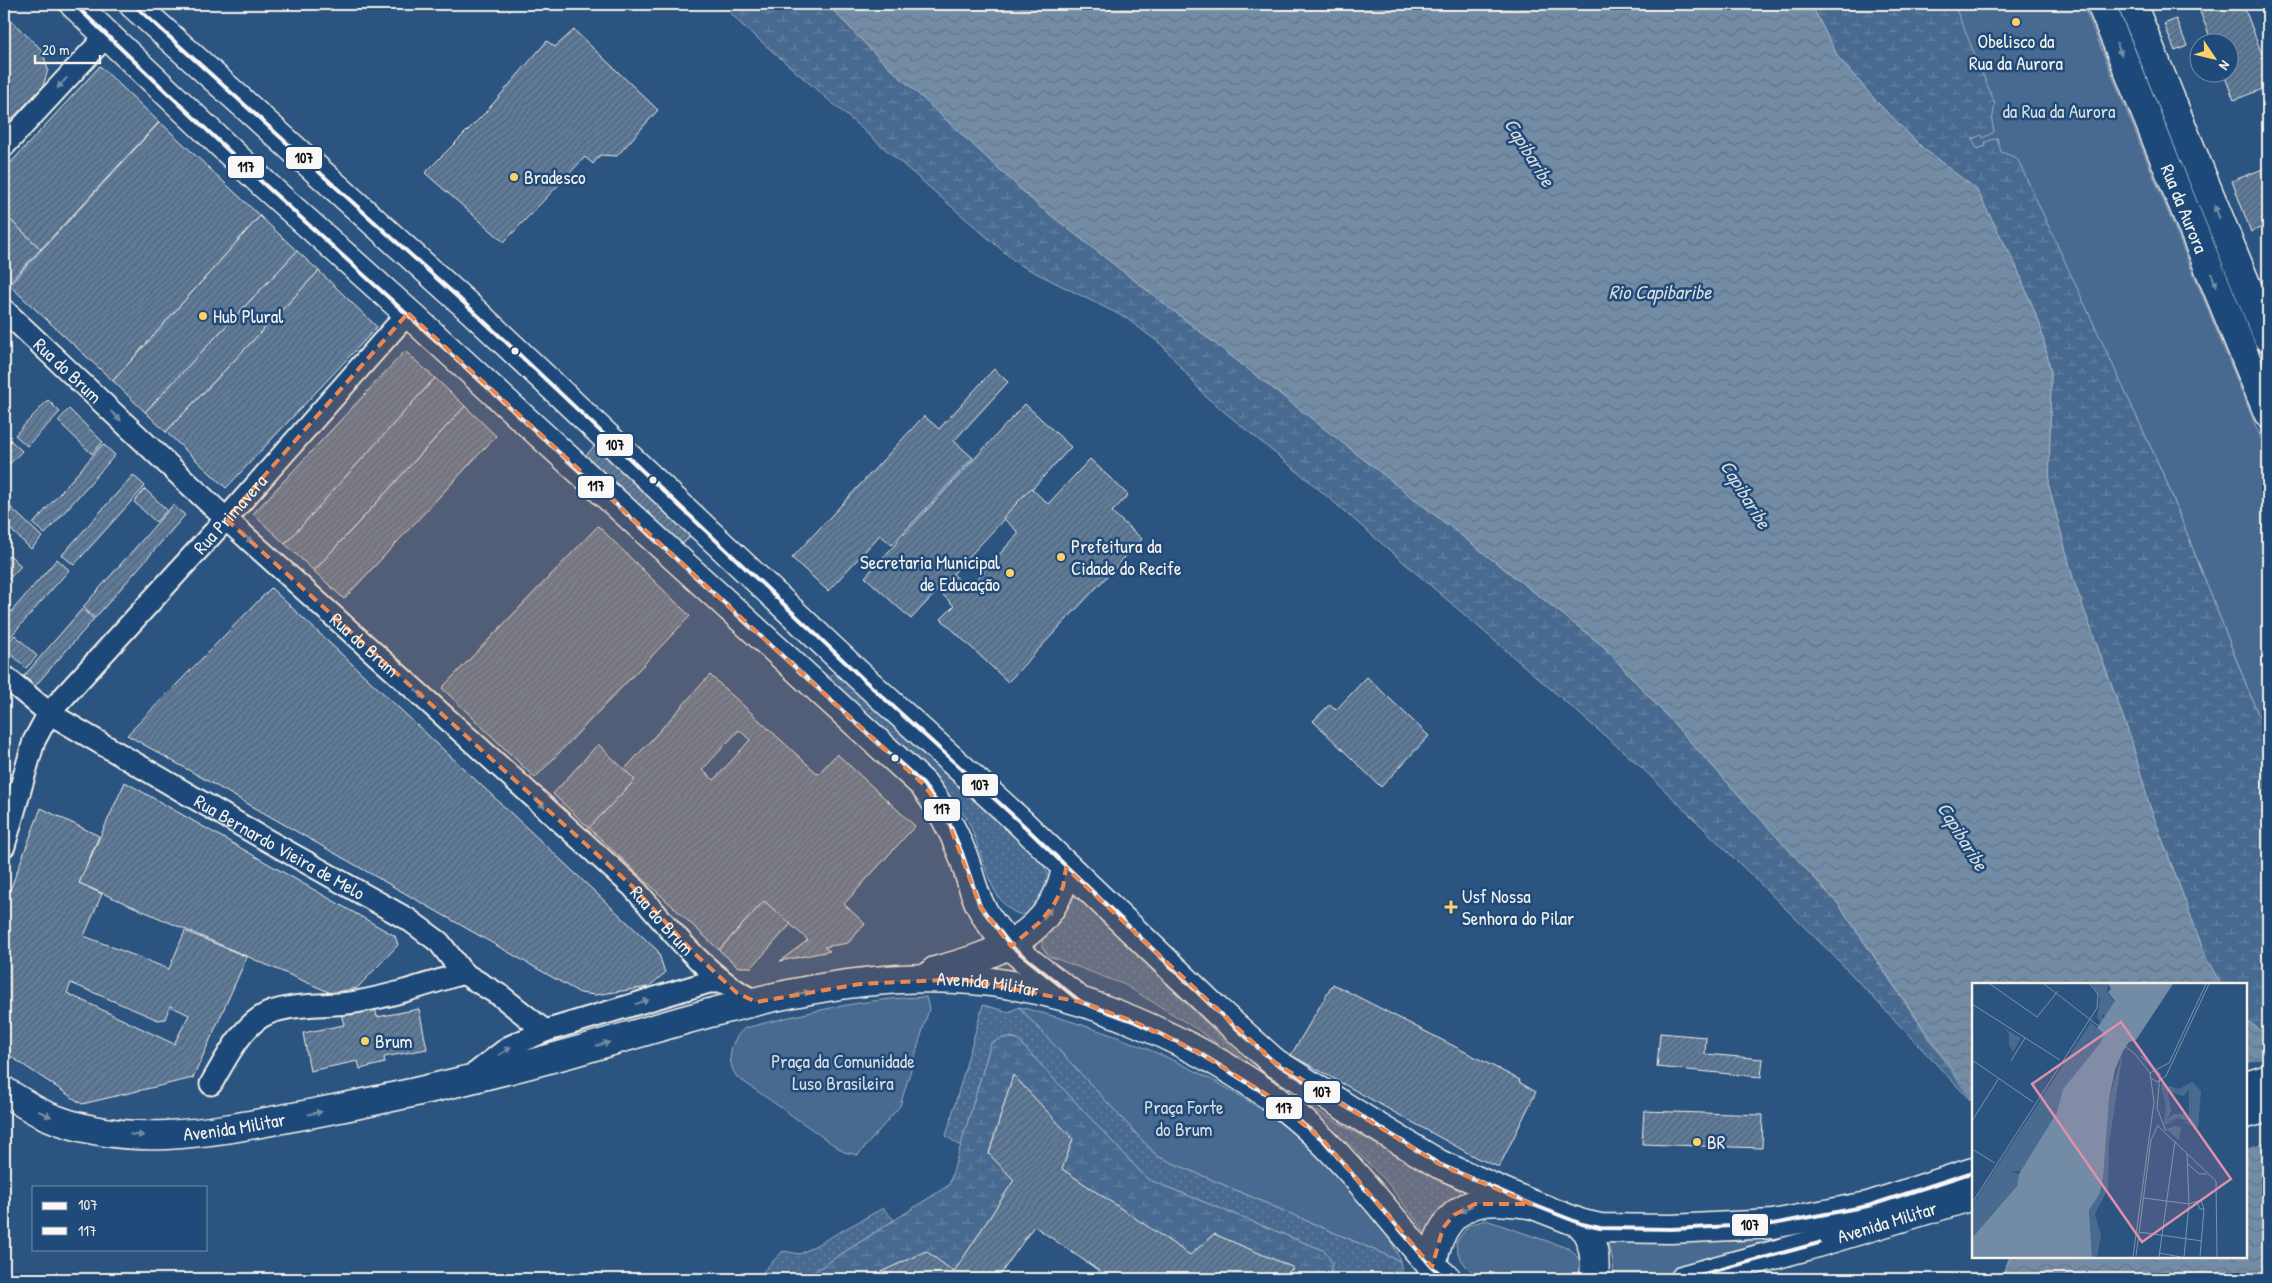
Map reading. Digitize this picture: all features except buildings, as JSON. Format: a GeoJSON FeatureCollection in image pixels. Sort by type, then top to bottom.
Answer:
{"type":"FeatureCollection","features":[{"type":"Feature","properties":{"kind":"main road"},"geometry":{"type":"LineString","coordinates":[[74,4],[265,185],[408,313],[923,784],[945,813],[980,906],[992,924],[1011,946],[1081,1002]]}},
{"type":"Feature","properties":{"kind":"main road","name":"Avenida Militar"},"geometry":{"type":"LineString","coordinates":[[133,4],[480,318],[864,680],[1019,822],[1274,1062],[1439,1164],[1531,1204],[1582,1224],[1600,1228],[1671,1230],[1773,1224],[1868,1206],[1972,1180]]}},
{"type":"Feature","properties":{"kind":"main road","name":"Rua da Aurora"},"geometry":{"type":"LineString","coordinates":[[2101,4],[2268,413]]}},
{"type":"Feature","properties":{"kind":"main road","name":"Rua da Aurora"},"geometry":{"type":"LineString","coordinates":[[2132,4],[2268,338]]}},
{"type":"Feature","properties":{"kind":"main road","name":"Avenida Militar"},"geometry":{"type":"LineString","coordinates":[[4,1091],[45,1115],[89,1128],[143,1136],[214,1132],[382,1100],[756,1002],[828,988],[907,978],[958,965],[1011,946],[1040,922],[1053,906],[1063,887],[1066,868]]}},
{"type":"Feature","properties":{"kind":"main road","name":"Avenida Militar"},"geometry":{"type":"LineString","coordinates":[[907,978],[960,979],[1018,987],[1081,1002],[1133,1021],[1196,1051],[1266,1094],[1324,1142],[1390,1216],[1437,1275]]}},
{"type":"Feature","properties":{"kind":"main road"},"geometry":{"type":"LineString","coordinates":[[2247,1086],[2268,1079]]}},
{"type":"Feature","properties":{"kind":"main road"},"geometry":{"type":"LineString","coordinates":[[2247,1114],[2268,1108]]}},
{"type":"Feature","properties":{"kind":"main road","name":"Avenida Militar"},"geometry":{"type":"LineString","coordinates":[[1686,1279],[1807,1246],[1972,1180]]}},
{"type":"Feature","properties":{"kind":"main road"},"geometry":{"type":"LineString","coordinates":[[1437,1275],[1434,1251],[1443,1228],[1454,1215],[1475,1204],[1502,1202],[1531,1204]]}},
{"type":"Feature","properties":{"kind":"main road"},"geometry":{"type":"LineString","coordinates":[[1582,1224],[1591,1238],[1596,1257],[1594,1279]]}},
{"type":"Feature","properties":{"kind":"street"},"geometry":{"type":"LineString","coordinates":[[4,146],[107,35]]}},
{"type":"Feature","properties":{"kind":"street","name":"Rua do Brum"},"geometry":{"type":"LineString","coordinates":[[4,310],[226,520],[633,887],[694,953],[724,982]]}},
{"type":"Feature","properties":{"kind":"street","name":"Rua Primavera"},"geometry":{"type":"LineString","coordinates":[[4,846],[10,801],[34,742],[49,713],[226,520],[408,313]]}},
{"type":"Feature","properties":{"kind":"street","name":"Rua Bernardo Vieira de Melo"},"geometry":{"type":"LineString","coordinates":[[4,676],[49,713],[256,834],[409,920],[439,942],[463,973],[501,996],[545,1031]]}},
{"type":"Feature","properties":{"kind":"street"},"geometry":{"type":"LineString","coordinates":[[211,1084],[250,1026],[262,1016],[279,1010],[355,1002],[463,973]]}},
{"type":"Feature","properties":{"kind":"street","name":"Avenida Militar"},"geometry":{"type":"LineString","coordinates":[[469,1078],[509,1047],[545,1031],[709,982],[724,982]]}},
{"type":"Feature","properties":{"kind":"street"},"geometry":{"type":"LineString","coordinates":[[724,982],[756,1002]]}},
{"type":"Feature","properties":{"kind":"highlighted area"},"geometry":{"type":"Polygon","coordinates":[[[408,313],[923,784],[945,813],[980,906],[1011,946],[1040,922],[1053,906],[1063,887],[1066,868],[1274,1062],[1439,1164],[1531,1204],[1475,1204],[1454,1215],[1443,1228],[1432,1267],[1324,1141],[1266,1094],[1196,1051],[1133,1021],[1081,1002],[960,979],[860,984],[756,1002],[737,993],[694,953],[633,887],[226,519],[408,313]]]}},
{"type":"Feature","properties":{"kind":"green space"},"geometry":{"type":"Polygon","coordinates":[[[722,4],[827,4],[874,53],[1039,206],[1603,646],[1839,905],[1972,1102],[1836,958],[1640,766],[1314,485],[1206,397],[1162,345],[1126,318],[1018,264],[742,25],[722,4]]]}},
{"type":"Feature","properties":{"kind":"green space"},"geometry":{"type":"Polygon","coordinates":[[[1811,4],[1954,4],[2090,314],[2166,480],[2268,740],[2268,1036],[2247,1021],[2247,983],[2220,983],[2207,960],[2149,804],[2131,739],[2074,582],[2049,487],[2051,372],[2040,325],[2016,266],[1976,189],[1924,149],[1876,101],[1838,57],[1811,4]]]}},
{"type":"Feature","properties":{"kind":"green space","name":"da Rua da Aurora"},"geometry":{"type":"Polygon","coordinates":[[[1954,4],[2083,4],[2268,456],[2268,740],[2166,480],[2017,158],[2001,152],[1997,138],[1985,142],[1986,146],[1977,149],[1972,139],[1982,135],[1983,138],[1994,132],[1992,122],[1995,104],[1954,4]]]}},
{"type":"Feature","properties":{"kind":"green space"},"geometry":{"type":"Polygon","coordinates":[[[836,671],[1043,864],[1050,879],[1048,896],[1027,916],[1014,912],[1004,904],[996,892],[983,864],[969,823],[959,808],[897,744],[826,680],[836,671]]]}},
{"type":"Feature","properties":{"kind":"green space"},"geometry":{"type":"Polygon","coordinates":[[[1075,895],[1259,1074],[1285,1093],[1460,1191],[1461,1195],[1442,1210],[1429,1231],[1425,1232],[1386,1181],[1349,1144],[1241,1061],[1195,1028],[1125,985],[1049,956],[1042,947],[1042,939],[1045,933],[1060,921],[1075,895]]]}},
{"type":"Feature","properties":{"kind":"green space","name":"Praça da Comunidade Luso Brasileira"},"geometry":{"type":"Polygon","coordinates":[[[926,997],[929,1009],[900,1106],[858,1155],[844,1152],[737,1077],[733,1071],[730,1058],[731,1051],[736,1038],[745,1028],[857,1003],[926,997]]]}},
{"type":"Feature","properties":{"kind":"green space"},"geometry":{"type":"Polygon","coordinates":[[[983,1005],[1009,1012],[1019,1007],[1157,1156],[1400,1261],[1402,1272],[1394,1272],[1383,1279],[1329,1279],[1332,1274],[1325,1251],[1147,1179],[1017,1039],[1012,1037],[991,1043],[961,1146],[946,1136],[983,1005]]]}},
{"type":"Feature","properties":{"kind":"green space","name":"Praça Forte do Brum"},"geometry":{"type":"Polygon","coordinates":[[[1019,1007],[1116,1036],[1164,1056],[1211,1079],[1256,1106],[1298,1137],[1335,1171],[1382,1228],[1400,1261],[1157,1156],[1019,1007]]]}},
{"type":"Feature","properties":{"kind":"green space"},"geometry":{"type":"Polygon","coordinates":[[[1005,1037],[1017,1039],[1147,1179],[1325,1251],[1332,1263],[1329,1279],[1279,1279],[1294,1268],[1214,1234],[1190,1255],[1062,1169],[1073,1139],[1013,1075],[989,1153],[1014,1180],[954,1272],[926,1251],[866,1279],[813,1279],[812,1273],[949,1185],[991,1043],[1005,1037]]]}},
{"type":"Feature","properties":{"kind":"green space"},"geometry":{"type":"Polygon","coordinates":[[[883,1208],[894,1220],[812,1273],[813,1279],[756,1279],[783,1251],[800,1254],[883,1208]]]}},
{"type":"Feature","properties":{"kind":"green space"},"geometry":{"type":"Polygon","coordinates":[[[1486,1220],[1570,1249],[1580,1260],[1582,1279],[1482,1279],[1464,1264],[1458,1253],[1456,1242],[1469,1225],[1486,1220]]]}},
{"type":"Feature","properties":{"kind":"green space"},"geometry":{"type":"Polygon","coordinates":[[[1799,1234],[1791,1242],[1654,1279],[1614,1279],[1613,1262],[1607,1240],[1742,1241],[1799,1234]]]}},
{"type":"Feature","properties":{"kind":"water","name":"Rio Capibaribe"},"geometry":{"type":"Polygon","coordinates":[[[827,4],[1811,4],[1838,57],[1876,101],[1924,149],[1976,189],[2016,266],[2040,325],[2051,372],[2049,487],[2074,582],[2131,739],[2149,804],[2207,960],[2220,983],[1972,983],[1972,1099],[1839,905],[1603,646],[1039,206],[874,53],[827,4]]]}},
{"type":"Feature","properties":{"kind":"water"},"geometry":{"type":"Polygon","coordinates":[[[2247,1021],[2268,1036],[2268,1279],[2001,1279],[2010,1258],[2247,1258],[2247,1021]]]}},
{"type":"Feature","properties":{"kind":"pier"},"geometry":{"type":"Polygon","coordinates":[[[2268,1057],[2268,1142],[2247,1149],[2247,1064],[2268,1057]]]}},
{"type":"Feature","properties":{"kind":"transit line","name":"117"},"geometry":{"type":"LineString","coordinates":[[74,4],[265,185],[923,784],[945,813],[962,853],[980,906],[1011,946],[1081,1002],[1133,1021],[1196,1051],[1266,1094],[1324,1141],[1432,1267],[1447,1279]]}},
{"type":"Feature","properties":{"kind":"transit line","name":"107"},"geometry":{"type":"LineString","coordinates":[[133,4],[473,311],[864,680],[1019,821],[1217,1011],[1274,1062],[1439,1164],[1531,1204],[1582,1224],[1600,1228],[1671,1229],[1773,1224],[1868,1206],[1972,1172]]}},
{"type":"Feature","properties":{"kind":"transit line","name":"117"},"geometry":{"type":"LineString","coordinates":[[1685,1279],[1819,1243]]}},
{"type":"Feature","properties":{"kind":"place","name":"Obelisco da Rua da Aurora"},"geometry":{"type":"Point","coordinates":[2016,22]}},
{"type":"Feature","properties":{"kind":"place","name":"Bradesco"},"geometry":{"type":"Point","coordinates":[514,177]}},
{"type":"Feature","properties":{"kind":"place","name":"Hub Plural"},"geometry":{"type":"Point","coordinates":[203,316]}},
{"type":"Feature","properties":{"kind":"place","name":"Prefeitura da Cidade do Recife"},"geometry":{"type":"Point","coordinates":[1061,557]}},
{"type":"Feature","properties":{"kind":"place","name":"Secretaria Municipal de Educação"},"geometry":{"type":"Point","coordinates":[1010,573]}},
{"type":"Feature","properties":{"kind":"place","name":"Usf Nossa Senhora do Pilar"},"geometry":{"type":"Point","coordinates":[1451,907]}},
{"type":"Feature","properties":{"kind":"place","name":"Brum"},"geometry":{"type":"Point","coordinates":[365,1041]}},
{"type":"Feature","properties":{"kind":"place","name":"BR"},"geometry":{"type":"Point","coordinates":[1697,1142]}},
{"type":"Feature","properties":{"kind":"water label","name":"Capibaribe"},"geometry":{"type":"Point","coordinates":[1530,152]}},
{"type":"Feature","properties":{"kind":"water label","name":"Capibaribe"},"geometry":{"type":"Point","coordinates":[1746,494]}},
{"type":"Feature","properties":{"kind":"water label","name":"Capibaribe"},"geometry":{"type":"Point","coordinates":[1963,836]}}]}
